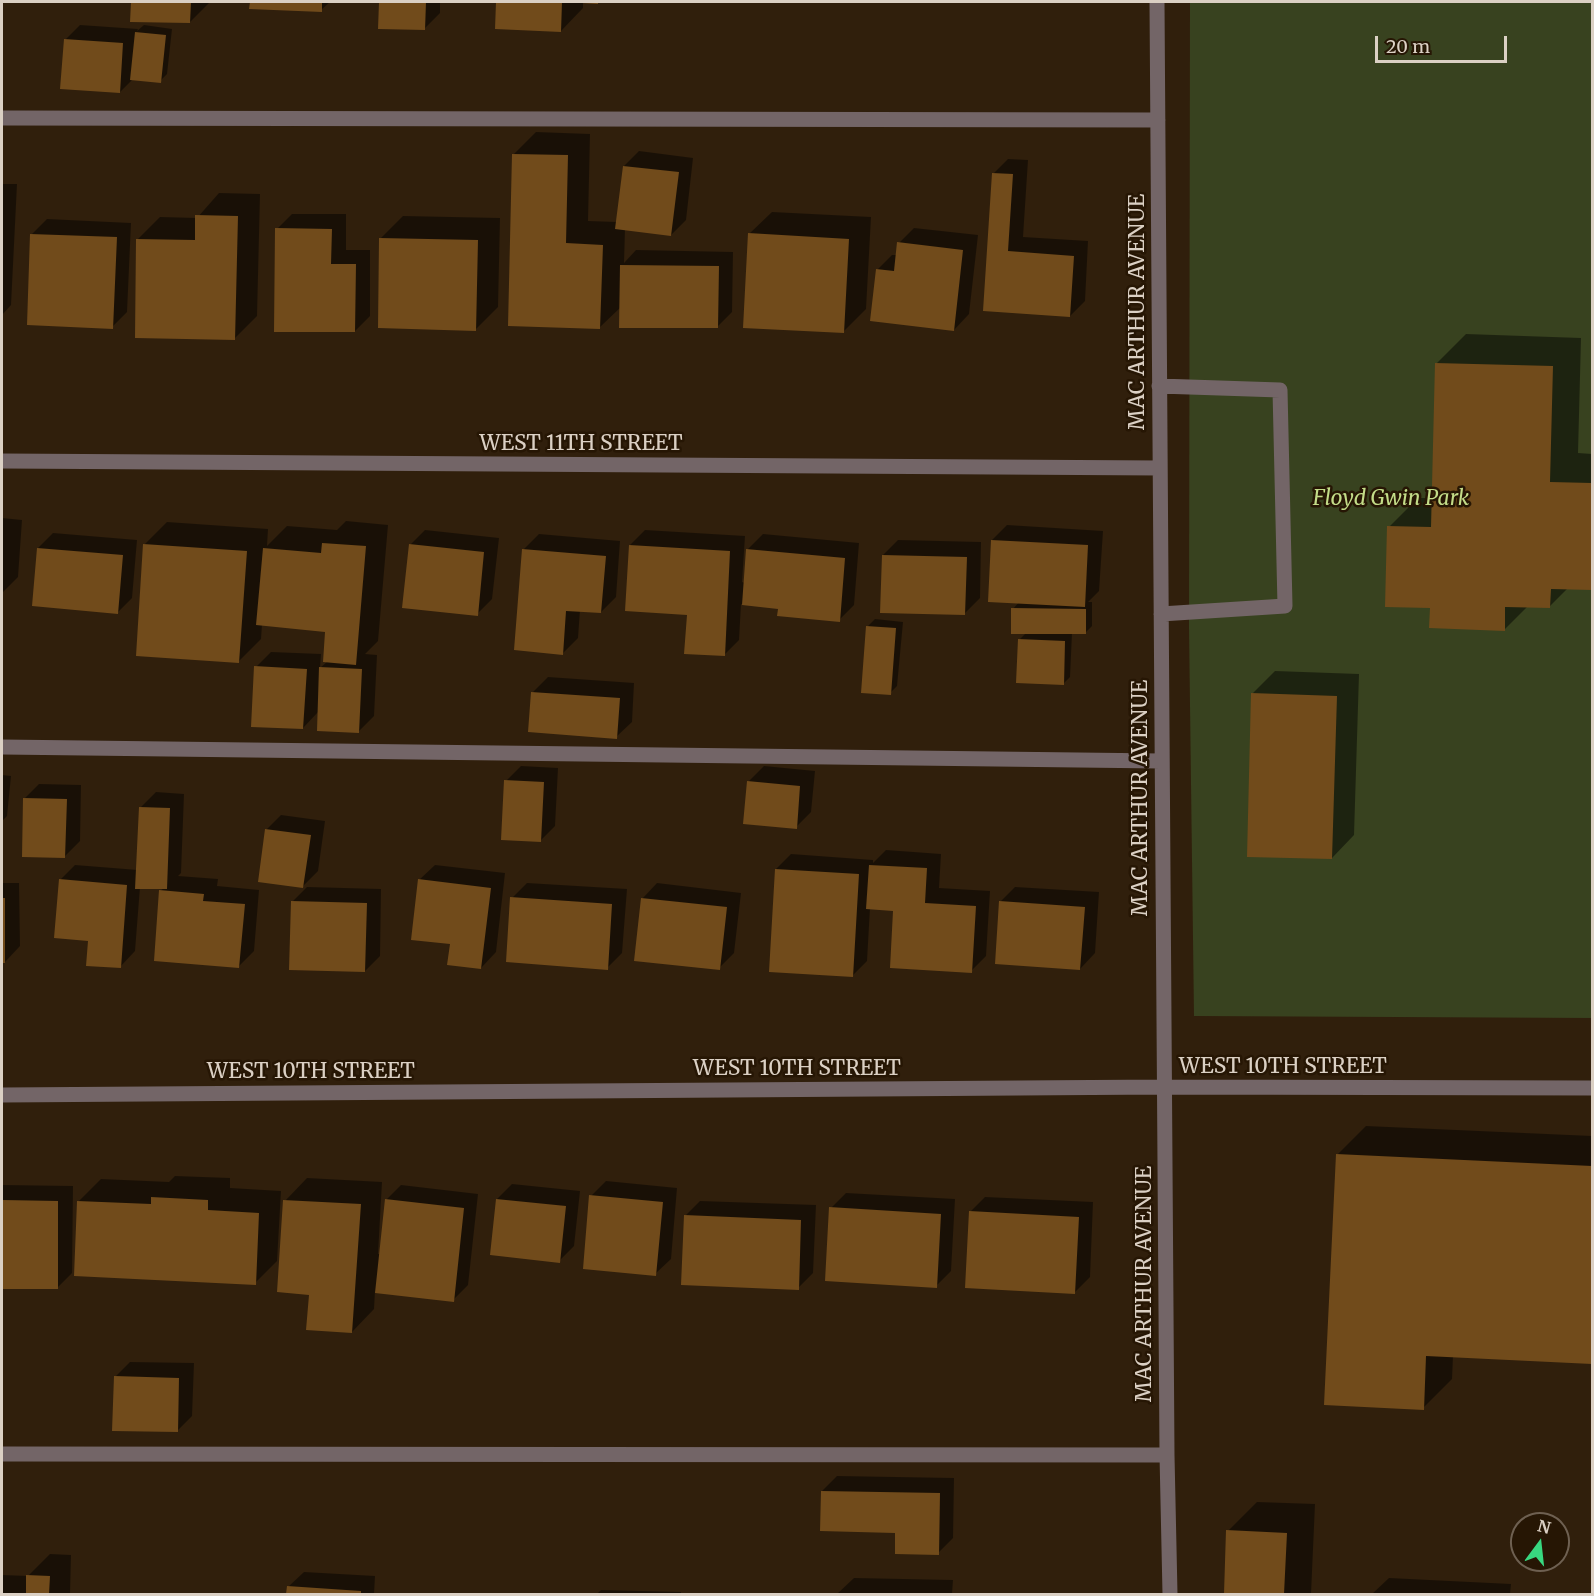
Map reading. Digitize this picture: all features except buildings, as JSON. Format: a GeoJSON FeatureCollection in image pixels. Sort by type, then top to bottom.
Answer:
{"type":"FeatureCollection","features":[{"type":"Feature","properties":{"kind":"street","name":"MAC ARTHUR AVENUE"},"geometry":{"type":"LineString","coordinates":[[1157,2],[1161,761],[1170,1594]]}},
{"type":"Feature","properties":{"kind":"street"},"geometry":{"type":"LineString","coordinates":[[2,118],[1158,120]]}},
{"type":"Feature","properties":{"kind":"street"},"geometry":{"type":"LineString","coordinates":[[1159,386],[1280,390],[1285,606],[1161,614]]}},
{"type":"Feature","properties":{"kind":"street","name":"WEST 11TH STREET"},"geometry":{"type":"LineString","coordinates":[[2,461],[1160,468]]}},
{"type":"Feature","properties":{"kind":"street"},"geometry":{"type":"LineString","coordinates":[[2,747],[1161,761]]}},
{"type":"Feature","properties":{"kind":"street","name":"WEST 10TH STREET"},"geometry":{"type":"LineString","coordinates":[[2,1095],[1164,1088],[1593,1088]]}},
{"type":"Feature","properties":{"kind":"street"},"geometry":{"type":"LineString","coordinates":[[2,1454],[1167,1455]]}},
{"type":"Feature","properties":{"kind":"green space","name":"Floyd Gwin Park"},"geometry":{"type":"Polygon","coordinates":[[[1190,2],[1592,2],[1592,1018],[1194,1016],[1189,627],[1190,2]]]}}]}
